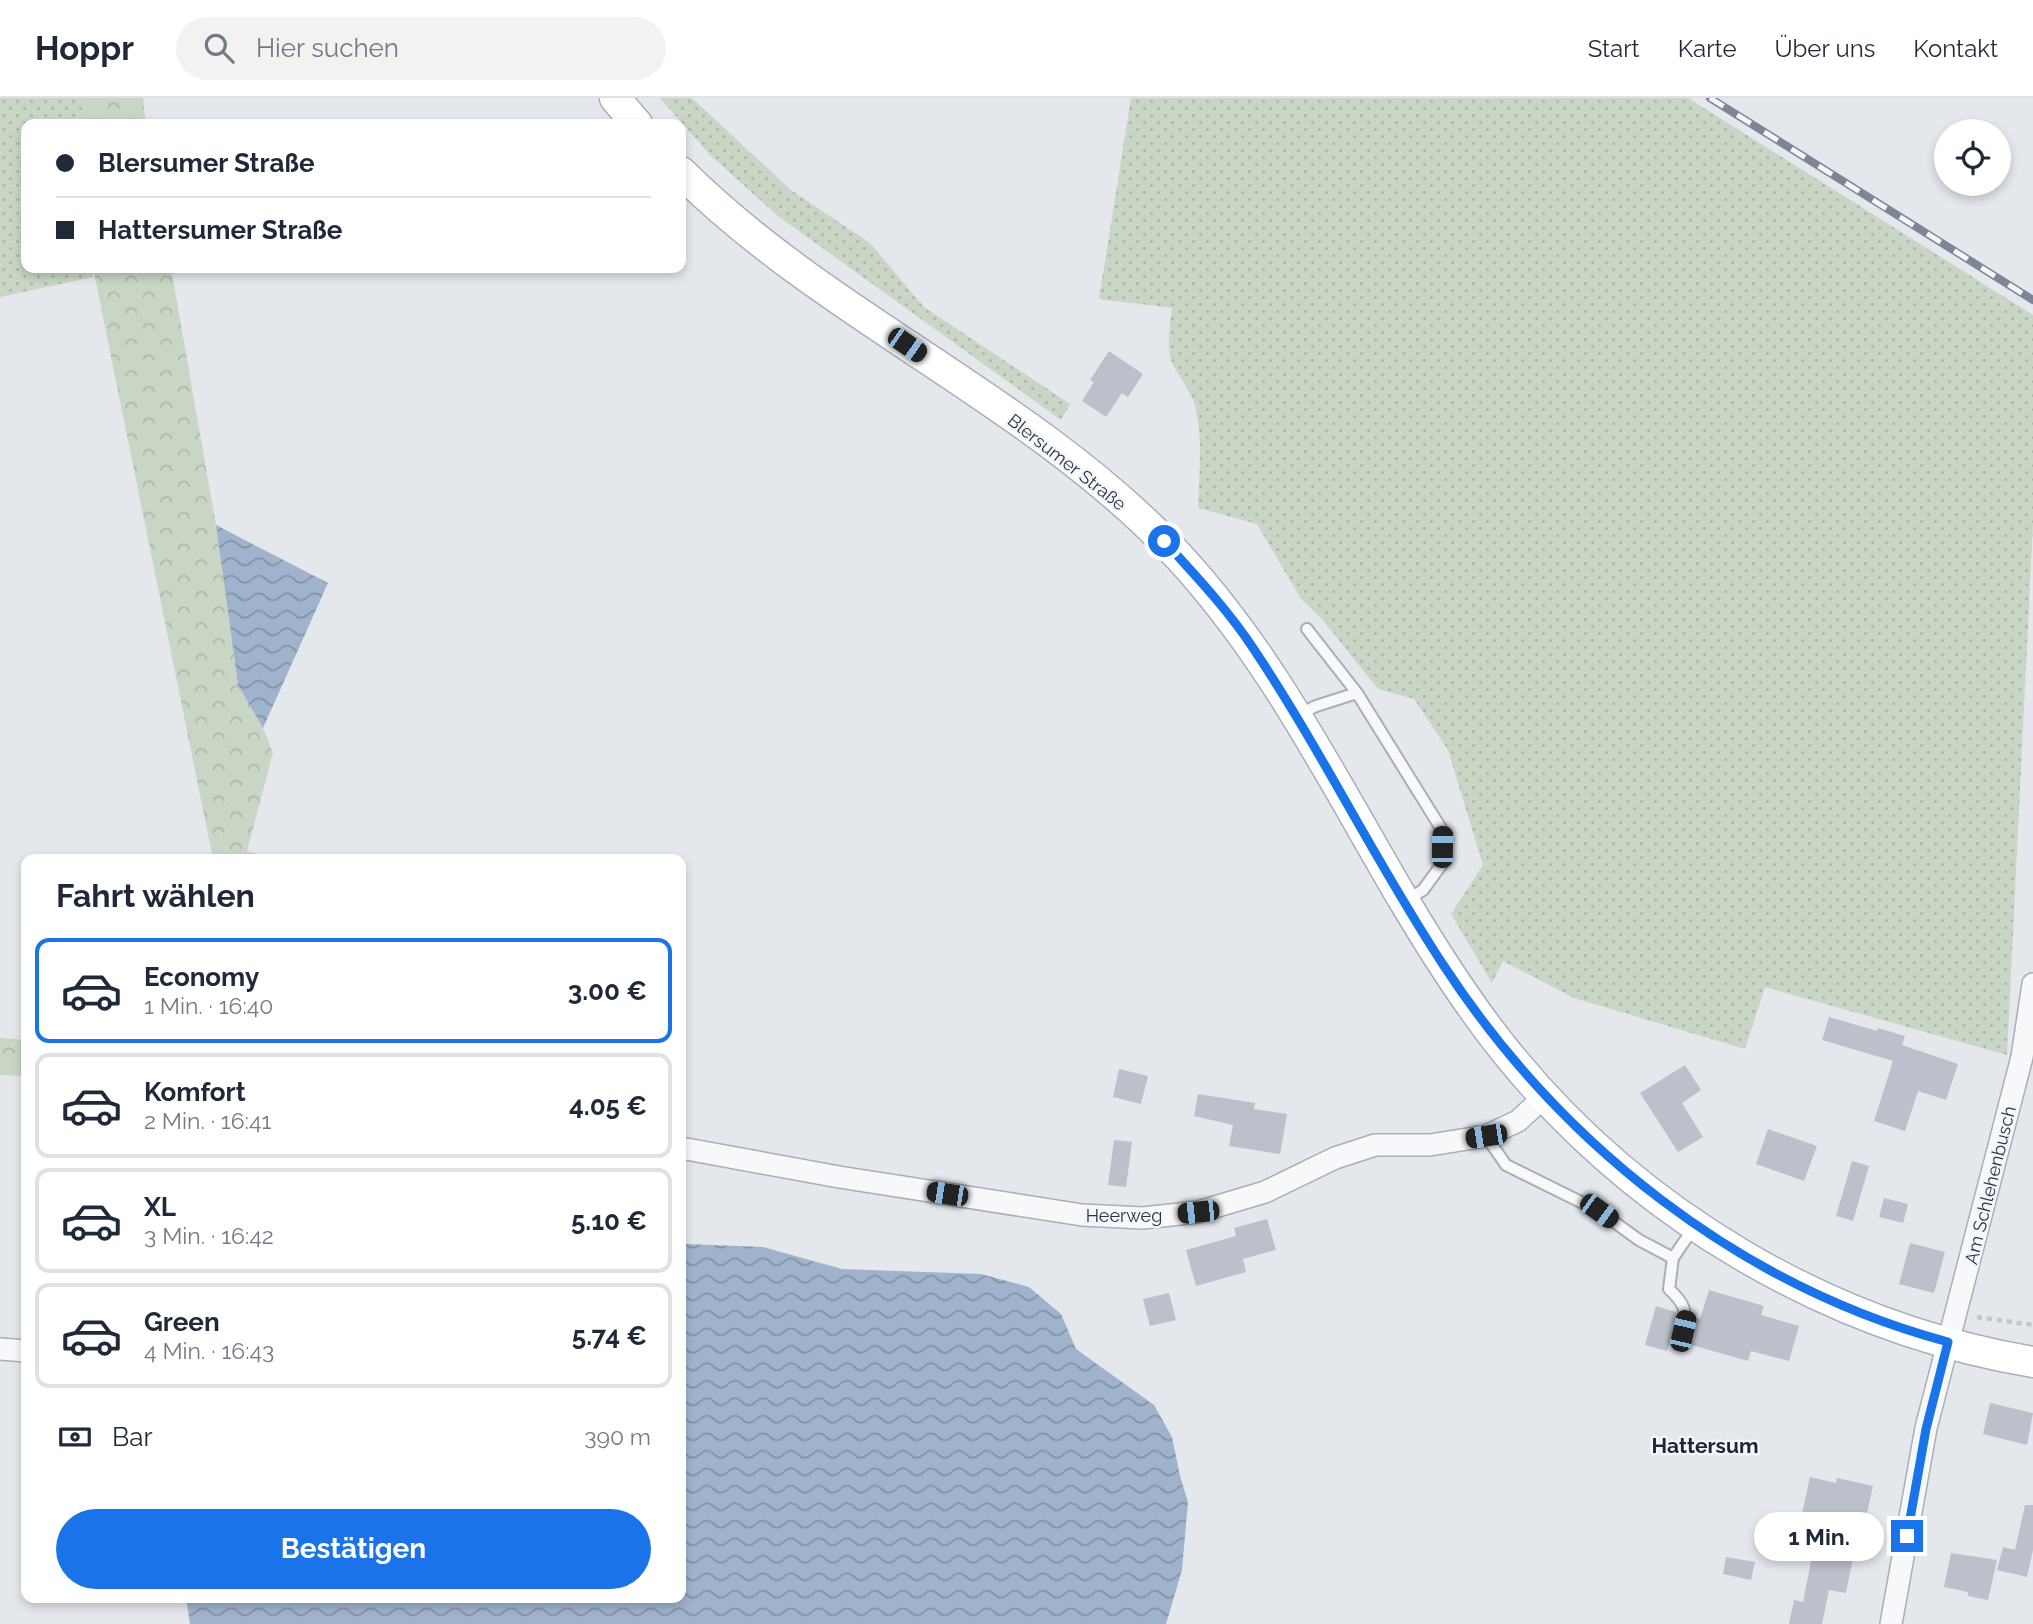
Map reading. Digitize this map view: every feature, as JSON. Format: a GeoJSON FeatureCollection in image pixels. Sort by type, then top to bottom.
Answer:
{"type":"FeatureCollection","features":[{"type":"Feature","properties":{"kind":"main road"},"geometry":{"type":"LineString","coordinates":[[615,98],[633,119]]}},
{"type":"Feature","properties":{"kind":"main road","name":"Blersumer Straße"},"geometry":{"type":"LineString","coordinates":[[686,177],[739,227],[1030,430],[1096,480],[1164,541],[1191,570],[1251,645],[1296,716],[1405,902],[1477,1014],[1509,1056],[1591,1142],[1642,1185],[1696,1225],[1769,1271],[1899,1329],[2033,1363]]}},
{"type":"Feature","properties":{"kind":"street","name":"Am Schlehenbusch"},"geometry":{"type":"LineString","coordinates":[[1891,1624],[1926,1429],[2022,1057],[2033,984]]}},
{"type":"Feature","properties":{"kind":"street","name":"Heerweg"},"geometry":{"type":"LineString","coordinates":[[686,1149],[839,1177],[1082,1215],[1143,1218],[1198,1212],[1265,1192],[1335,1158],[1375,1145],[1430,1146],[1486,1136],[1518,1121],[1545,1096]]}},
{"type":"Feature","properties":{"kind":"street"},"geometry":{"type":"LineString","coordinates":[[0,1349],[21,1351]]}},
{"type":"Feature","properties":{"kind":"lane"},"geometry":{"type":"LineString","coordinates":[[1307,629],[1357,693],[1442,830],[1442,864],[1423,890],[1405,902]]}},
{"type":"Feature","properties":{"kind":"lane"},"geometry":{"type":"LineString","coordinates":[[1296,716],[1316,706],[1357,693]]}},
{"type":"Feature","properties":{"kind":"lane"},"geometry":{"type":"LineString","coordinates":[[1486,1136],[1506,1165],[1599,1211],[1639,1240],[1672,1258]]}},
{"type":"Feature","properties":{"kind":"lane"},"geometry":{"type":"LineString","coordinates":[[1683,1331],[1685,1304],[1669,1289],[1672,1258],[1696,1225]]}},
{"type":"Feature","properties":{"kind":"green space"},"geometry":{"type":"Polygon","coordinates":[[[0,98],[85,98],[86,119],[21,119],[21,273],[93,273],[93,277],[0,297],[0,98]]]}},
{"type":"Feature","properties":{"kind":"green space"},"geometry":{"type":"Polygon","coordinates":[[[85,98],[143,98],[145,119],[86,119],[85,98]]]}},
{"type":"Feature","properties":{"kind":"green space"},"geometry":{"type":"Polygon","coordinates":[[[660,98],[692,98],[791,190],[870,243],[924,307],[1070,404],[1061,420],[778,216],[710,155],[686,128],[686,119],[678,119],[660,98]]]}},
{"type":"Feature","properties":{"kind":"green space"},"geometry":{"type":"Polygon","coordinates":[[[1131,98],[1688,98],[2033,315],[2033,524],[2007,1055],[1765,987],[1745,1049],[1574,998],[1503,961],[1492,983],[1451,914],[1483,865],[1448,750],[1414,699],[1378,689],[1322,619],[1301,599],[1257,524],[1198,508],[1198,422],[1192,398],[1171,360],[1169,338],[1172,308],[1099,299],[1131,98]]]}},
{"type":"Feature","properties":{"kind":"green space"},"geometry":{"type":"Polygon","coordinates":[[[94,273],[172,273],[216,525],[238,685],[263,728],[273,753],[247,851],[258,854],[212,854],[94,273]]]}},
{"type":"Feature","properties":{"kind":"green space"},"geometry":{"type":"Polygon","coordinates":[[[0,1038],[21,1040],[21,1076],[0,1075],[0,1038]]]}},
{"type":"Feature","properties":{"kind":"water"},"geometry":{"type":"Polygon","coordinates":[[[216,525],[328,583],[263,728],[238,685],[216,525]]]}},
{"type":"Feature","properties":{"kind":"water"},"geometry":{"type":"Polygon","coordinates":[[[686,1244],[763,1247],[842,1269],[981,1274],[1029,1287],[1061,1314],[1076,1349],[1154,1405],[1172,1437],[1188,1502],[1182,1570],[1166,1624],[190,1624],[187,1603],[686,1603],[686,1244]]]}},
{"type":"Feature","properties":{"kind":"building"},"geometry":{"type":"Polygon","coordinates":[[[1109,351],[1143,374],[1128,397],[1122,393],[1106,417],[1082,401],[1094,382],[1090,380],[1109,351]]]}},
{"type":"Feature","properties":{"kind":"building"},"geometry":{"type":"Polygon","coordinates":[[[1829,1017],[1905,1036],[1902,1045],[1958,1064],[1946,1100],[1918,1091],[1905,1131],[1874,1121],[1893,1061],[1822,1040],[1829,1017]]]}},
{"type":"Feature","properties":{"kind":"building"},"geometry":{"type":"Polygon","coordinates":[[[1685,1065],[1701,1090],[1682,1103],[1703,1137],[1678,1152],[1640,1093],[1685,1065]]]}},
{"type":"Feature","properties":{"kind":"building"},"geometry":{"type":"Polygon","coordinates":[[[1119,1069],[1148,1076],[1141,1104],[1113,1097],[1119,1069]]]}},
{"type":"Feature","properties":{"kind":"building"},"geometry":{"type":"Polygon","coordinates":[[[1198,1094],[1255,1103],[1254,1109],[1287,1114],[1280,1154],[1229,1146],[1233,1125],[1194,1116],[1198,1094]]]}},
{"type":"Feature","properties":{"kind":"building"},"geometry":{"type":"Polygon","coordinates":[[[1768,1129],[1817,1146],[1804,1181],[1756,1164],[1768,1129]]]}},
{"type":"Feature","properties":{"kind":"building"},"geometry":{"type":"Polygon","coordinates":[[[1114,1140],[1132,1142],[1126,1187],[1108,1185],[1114,1140]]]}},
{"type":"Feature","properties":{"kind":"building"},"geometry":{"type":"Polygon","coordinates":[[[1852,1161],[1869,1166],[1853,1221],[1836,1216],[1852,1161]]]}},
{"type":"Feature","properties":{"kind":"building"},"geometry":{"type":"Polygon","coordinates":[[[1884,1198],[1908,1204],[1903,1223],[1879,1217],[1884,1198]]]}},
{"type":"Feature","properties":{"kind":"building"},"geometry":{"type":"Polygon","coordinates":[[[1267,1219],[1276,1250],[1243,1259],[1246,1272],[1196,1286],[1186,1250],[1236,1236],[1234,1228],[1267,1219]]]}},
{"type":"Feature","properties":{"kind":"building"},"geometry":{"type":"Polygon","coordinates":[[[1910,1243],[1945,1252],[1934,1293],[1899,1284],[1910,1243]]]}},
{"type":"Feature","properties":{"kind":"building"},"geometry":{"type":"Polygon","coordinates":[[[1709,1290],[1764,1306],[1761,1315],[1799,1326],[1789,1361],[1751,1351],[1748,1361],[1671,1339],[1667,1351],[1645,1345],[1656,1306],[1676,1312],[1676,1334],[1682,1339],[1688,1337],[1693,1317],[1700,1319],[1709,1290]]]}},
{"type":"Feature","properties":{"kind":"building"},"geometry":{"type":"Polygon","coordinates":[[[1169,1293],[1176,1320],[1150,1326],[1143,1299],[1169,1293]]]}},
{"type":"Feature","properties":{"kind":"building"},"geometry":{"type":"Polygon","coordinates":[[[1990,1403],[2033,1413],[2027,1445],[1983,1434],[1990,1403]]]}},
{"type":"Feature","properties":{"kind":"building"},"geometry":{"type":"Polygon","coordinates":[[[1810,1477],[1836,1483],[1837,1478],[1873,1486],[1865,1523],[1860,1522],[1846,1593],[1829,1590],[1822,1624],[1789,1624],[1794,1600],[1803,1602],[1812,1557],[1777,1551],[1782,1529],[1798,1532],[1810,1477]]]}},
{"type":"Feature","properties":{"kind":"building"},"geometry":{"type":"Polygon","coordinates":[[[2025,1505],[2033,1505],[2033,1550],[2027,1577],[1997,1570],[2003,1547],[2015,1550],[2025,1505]]]}},
{"type":"Feature","properties":{"kind":"building"},"geometry":{"type":"Polygon","coordinates":[[[1951,1553],[1997,1560],[1988,1600],[1944,1587],[1951,1553]]]}},
{"type":"Feature","properties":{"kind":"building"},"geometry":{"type":"Polygon","coordinates":[[[1726,1557],[1755,1562],[1751,1580],[1723,1574],[1726,1557]]]}},
{"type":"Feature","properties":{"kind":"railway"},"geometry":{"type":"LineString","coordinates":[[1710,98],[2033,300]]}},
{"type":"Feature","properties":{"kind":"district","name":"Hattersum"},"geometry":{"type":"Point","coordinates":[1705,1445]}},
{"type":"Feature","properties":{"kind":"route"},"geometry":{"type":"LineString","coordinates":[[1164,541],[1191,570],[1251,645],[1443,965],[1509,1056],[1545,1096],[1591,1142],[1642,1185],[1722,1243],[1805,1289],[1899,1329],[1948,1342],[1926,1429],[1907,1536]]}}]}
